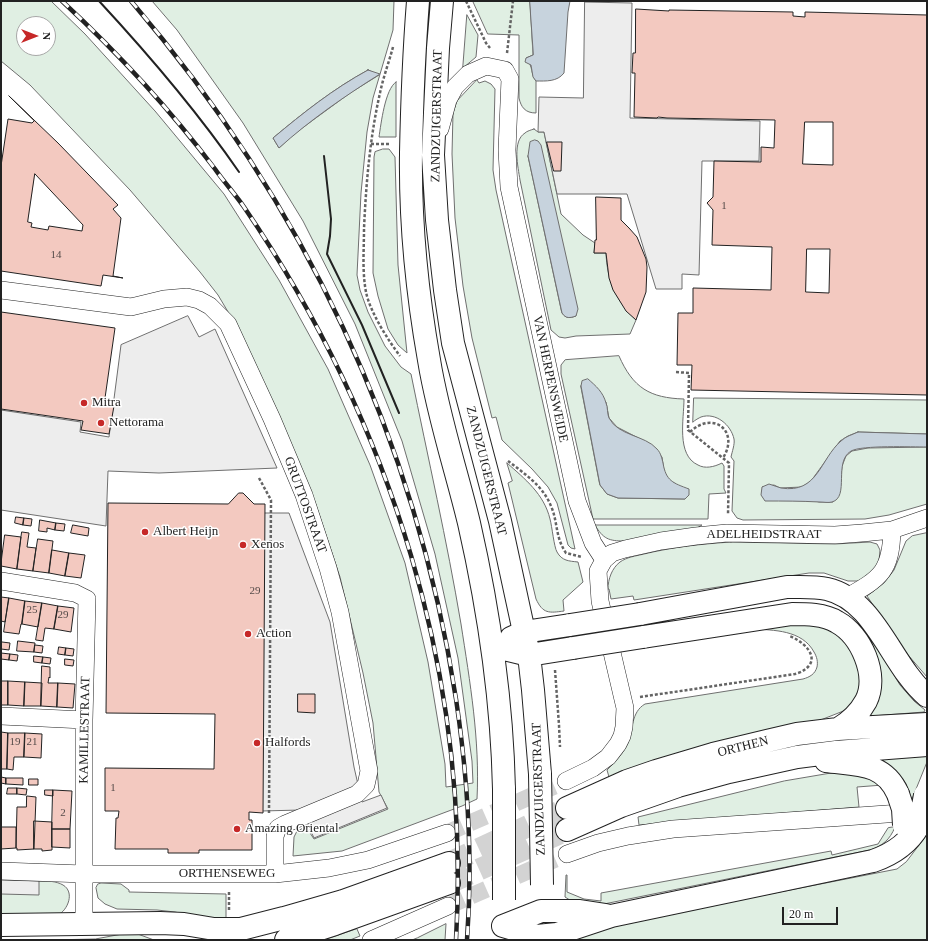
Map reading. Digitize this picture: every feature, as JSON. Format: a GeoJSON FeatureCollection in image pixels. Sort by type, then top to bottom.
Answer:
{"type":"FeatureCollection","features":[{"type":"Feature","properties":{"kind":"main road","name":"ZANDZUIGERSTRAAT"},"geometry":{"type":"LineString","coordinates":[[418,1],[411,154],[413,222],[419,295],[429,361],[439,411],[469,523],[485,597],[500,704],[504,789],[504,900],[502,933]]}},
{"type":"Feature","properties":{"kind":"main road","name":"ZANDZUIGERSTRAAT"},"geometry":{"type":"LineString","coordinates":[[442,1],[438,48],[433,155],[437,220],[445,290],[454,343],[500,521],[524,632],[538,654],[534,690],[540,774],[542,885],[541,911],[536,938]]}},
{"type":"Feature","properties":{"kind":"main road"},"geometry":{"type":"LineString","coordinates":[[492,646],[524,632],[640,614],[787,587],[810,586],[828,589],[847,597],[857,604],[870,619],[902,669],[914,684],[927,696]]}},
{"type":"Feature","properties":{"kind":"main road"},"geometry":{"type":"LineString","coordinates":[[492,646],[538,654],[792,614],[807,614],[823,617],[846,627],[855,637],[865,658],[870,683],[866,700],[858,714],[838,729]]}},
{"type":"Feature","properties":{"kind":"main road","name":"ORTHEN"},"geometry":{"type":"LineString","coordinates":[[567,808],[627,781],[684,762],[772,739],[838,729],[927,724]]}},
{"type":"Feature","properties":{"kind":"main road","name":"ORTHEN"},"geometry":{"type":"LineString","coordinates":[[567,830],[620,806],[678,786],[729,772],[797,758],[864,749],[927,745]]}},
{"type":"Feature","properties":{"kind":"main road"},"geometry":{"type":"LineString","coordinates":[[797,758],[875,769],[885,774],[894,784],[903,809],[921,808]]}},
{"type":"Feature","properties":{"kind":"main road"},"geometry":{"type":"LineString","coordinates":[[502,933],[536,938],[557,934],[611,916],[872,861],[893,852],[900,842],[903,833],[921,808]]}},
{"type":"Feature","properties":{"kind":"main road"},"geometry":{"type":"LineString","coordinates":[[1,925],[160,923],[184,924],[214,929],[241,929],[448,873],[335,924],[286,940]]}},
{"type":"Feature","properties":{"kind":"main road"},"geometry":{"type":"LineString","coordinates":[[502,933],[541,911],[580,911],[611,916]]}},
{"type":"Feature","properties":{"kind":"main road"},"geometry":{"type":"LineString","coordinates":[[160,923],[171,930],[178,940]]}},
{"type":"Feature","properties":{"kind":"main road"},"geometry":{"type":"LineString","coordinates":[[21,940],[32,931],[46,924]]}},
{"type":"Feature","properties":{"kind":"street"},"geometry":{"type":"LineString","coordinates":[[433,155],[448,100],[455,87],[468,74],[478,68],[486,66],[505,70]]}},
{"type":"Feature","properties":{"kind":"street","name":"VAN HERPENSWEIDE"},"geometry":{"type":"LineString","coordinates":[[505,70],[510,79],[507,150],[509,187],[577,501],[593,543],[604,560]]}},
{"type":"Feature","properties":{"kind":"street","name":"GRUTTOSTRAAT"},"geometry":{"type":"LineString","coordinates":[[1,290],[131,307],[164,299],[187,297],[199,300],[210,306],[228,324],[272,419],[299,483],[328,568],[340,612],[370,771],[366,785],[357,794],[278,828]]}},
{"type":"Feature","properties":{"kind":"street","name":"ADELHEIDSTRAAT"},"geometry":{"type":"LineString","coordinates":[[604,560],[612,553],[661,541],[696,536],[727,533],[862,533],[892,530],[927,518]]}},
{"type":"Feature","properties":{"kind":"street"},"geometry":{"type":"LineString","coordinates":[[847,597],[870,584],[882,573],[889,558],[892,545],[892,530]]}},
{"type":"Feature","properties":{"kind":"street"},"geometry":{"type":"LineString","coordinates":[[566,781],[600,763],[613,751],[622,736],[624,727],[625,708],[600,601],[598,571],[604,560]]}},
{"type":"Feature","properties":{"kind":"street","name":"KAMILLESTRAAT"},"geometry":{"type":"LineString","coordinates":[[1,581],[75,593],[87,599],[84,720],[84,924]]}},
{"type":"Feature","properties":{"kind":"street"},"geometry":{"type":"LineString","coordinates":[[1,716],[84,720]]}},
{"type":"Feature","properties":{"kind":"street"},"geometry":{"type":"LineString","coordinates":[[567,854],[598,843],[628,836],[673,829],[921,808]]}},
{"type":"Feature","properties":{"kind":"street"},"geometry":{"type":"LineString","coordinates":[[275,874],[275,836],[278,828]]}},
{"type":"Feature","properties":{"kind":"street","name":"ORTHENSEWEG"},"geometry":{"type":"LineString","coordinates":[[1,871],[84,874],[275,874],[329,868],[368,860],[447,833]]}},
{"type":"Feature","properties":{"kind":"street"},"geometry":{"type":"LineString","coordinates":[[371,940],[448,906]]}},
{"type":"Feature","properties":{"kind":"path"},"geometry":{"type":"LineString","coordinates":[[466,1],[486,43],[505,70]]}},
{"type":"Feature","properties":{"kind":"path"},"geometry":{"type":"LineString","coordinates":[[505,70],[512,1]]}},
{"type":"Feature","properties":{"kind":"path"},"geometry":{"type":"LineString","coordinates":[[394,45],[380,93],[371,144],[365,203],[363,270],[367,294],[374,311],[386,335],[400,356]]}},
{"type":"Feature","properties":{"kind":"path"},"geometry":{"type":"LineString","coordinates":[[371,144],[394,144]]}},
{"type":"Feature","properties":{"kind":"path"},"geometry":{"type":"LineString","coordinates":[[676,372],[689,373],[688,430],[729,463],[727,533]]}},
{"type":"Feature","properties":{"kind":"path"},"geometry":{"type":"LineString","coordinates":[[690,432],[702,423],[708,422],[715,423],[721,427],[726,432],[728,438],[727,451],[723,458]]}},
{"type":"Feature","properties":{"kind":"path"},"geometry":{"type":"LineString","coordinates":[[508,461],[528,476],[543,492],[551,506],[560,544],[566,553],[576,557],[604,560]]}},
{"type":"Feature","properties":{"kind":"path"},"geometry":{"type":"LineString","coordinates":[[259,478],[271,500],[268,815],[278,828]]}},
{"type":"Feature","properties":{"kind":"path"},"geometry":{"type":"LineString","coordinates":[[622,700],[795,674],[805,670],[810,664],[812,656],[808,649],[803,643],[795,638],[784,635]]}},
{"type":"Feature","properties":{"kind":"path","name":"ZANDZUIGERSTRAAT"},"geometry":{"type":"LineString","coordinates":[[538,654],[555,670],[560,752]]}},
{"type":"Feature","properties":{"kind":"green space"},"geometry":{"type":"Polygon","coordinates":[[[1,1],[51,1],[85,34],[155,111],[224,194],[279,280],[328,369],[370,465],[405,563],[428,662],[445,764],[446,787],[473,783],[472,761],[458,658],[435,554],[402,441],[355,324],[303,221],[243,123],[177,30],[152,1],[394,1],[393,30],[373,98],[367,132],[361,193],[357,275],[360,290],[368,312],[385,346],[401,367],[411,374],[450,562],[461,624],[476,733],[478,777],[477,799],[342,851],[293,856],[294,837],[297,831],[306,827],[314,839],[388,809],[379,792],[373,723],[363,673],[340,577],[315,502],[282,425],[237,327],[218,295],[130,190],[30,85],[1,61],[1,1]],[[368,70],[319,102],[273,138],[279,148],[294,134],[350,93],[379,75],[368,70]]]}},
{"type":"Feature","properties":{"kind":"green space"},"geometry":{"type":"Polygon","coordinates":[[[473,1],[530,1],[533,55],[526,58],[536,81],[536,113],[526,111],[519,98],[519,35],[488,34],[473,1]]]}},
{"type":"Feature","properties":{"kind":"green space"},"geometry":{"type":"Polygon","coordinates":[[[467,15],[478,35],[476,57],[463,68],[467,15]]]}},
{"type":"Feature","properties":{"kind":"green space"},"geometry":{"type":"Polygon","coordinates":[[[477,80],[479,83],[485,81],[491,84],[495,89],[493,170],[496,190],[575,549],[568,545],[557,503],[548,487],[502,440],[496,417],[492,418],[472,338],[463,286],[455,218],[452,154],[453,113],[457,101],[477,80]]]}},
{"type":"Feature","properties":{"kind":"green space"},"geometry":{"type":"Polygon","coordinates":[[[396,82],[396,137],[379,137],[386,99],[392,86],[396,82]]]}},
{"type":"Feature","properties":{"kind":"green space"},"geometry":{"type":"Polygon","coordinates":[[[534,129],[538,132],[544,132],[561,214],[583,235],[595,243],[594,253],[606,253],[608,272],[614,290],[623,305],[636,320],[630,334],[576,336],[565,338],[559,337],[551,330],[517,162],[518,142],[525,133],[534,129]],[[528,156],[562,313],[568,318],[576,316],[528,156]]]}},
{"type":"Feature","properties":{"kind":"green space"},"geometry":{"type":"Polygon","coordinates":[[[383,149],[389,149],[395,157],[398,265],[407,353],[398,345],[388,329],[373,273],[374,157],[375,152],[383,149]]]}},
{"type":"Feature","properties":{"kind":"green space"},"geometry":{"type":"Polygon","coordinates":[[[619,356],[630,376],[644,389],[661,396],[684,399],[684,445],[691,460],[704,467],[716,466],[722,463],[724,466],[724,489],[726,493],[709,494],[708,519],[593,519],[561,374],[561,365],[565,360],[619,356]],[[581,386],[600,485],[607,494],[618,498],[685,499],[676,484],[669,480],[664,471],[662,457],[650,444],[617,427],[609,418],[606,402],[581,386]]]}},
{"type":"Feature","properties":{"kind":"green space"},"geometry":{"type":"Polygon","coordinates":[[[694,398],[927,400],[927,434],[858,432],[840,441],[811,481],[802,487],[780,488],[774,485],[762,487],[819,502],[833,502],[841,477],[842,466],[846,456],[852,451],[868,448],[927,447],[927,504],[889,515],[865,519],[743,520],[737,518],[732,511],[734,461],[731,457],[734,439],[730,429],[717,418],[712,416],[701,417],[693,422],[694,398]]]}},
{"type":"Feature","properties":{"kind":"green space"},"geometry":{"type":"Polygon","coordinates":[[[507,463],[533,488],[543,502],[550,519],[555,546],[559,555],[566,560],[578,562],[583,582],[563,600],[564,611],[550,612],[544,610],[536,599],[508,483],[512,481],[507,463]]]}},
{"type":"Feature","properties":{"kind":"green space"},"geometry":{"type":"Polygon","coordinates":[[[595,525],[702,525],[697,528],[624,541],[610,540],[601,533],[595,525]]]}},
{"type":"Feature","properties":{"kind":"green space"},"geometry":{"type":"Polygon","coordinates":[[[927,533],[927,677],[902,648],[867,596],[884,583],[894,570],[906,541],[912,536],[927,533]]]}},
{"type":"Feature","properties":{"kind":"green space"},"geometry":{"type":"Polygon","coordinates":[[[731,542],[835,544],[870,542],[877,544],[880,550],[879,561],[875,571],[859,581],[848,581],[824,573],[809,573],[634,600],[633,596],[611,599],[608,589],[611,574],[617,564],[626,559],[677,548],[731,542]]]}},
{"type":"Feature","properties":{"kind":"green space"},"geometry":{"type":"Polygon","coordinates":[[[799,621],[841,632],[863,672],[857,701],[846,710],[818,721],[609,777],[607,770],[619,758],[626,747],[630,738],[635,716],[640,707],[645,704],[803,679],[812,675],[817,667],[817,658],[809,645],[802,639],[795,635],[778,631],[752,629],[799,621]]]}},
{"type":"Feature","properties":{"kind":"green space"},"geometry":{"type":"Polygon","coordinates":[[[871,637],[900,685],[914,701],[925,710],[924,712],[872,716],[869,714],[866,640],[871,637]]]}},
{"type":"Feature","properties":{"kind":"green space"},"geometry":{"type":"Polygon","coordinates":[[[927,755],[927,762],[912,799],[906,784],[900,776],[877,759],[927,755]]]}},
{"type":"Feature","properties":{"kind":"green space"},"geometry":{"type":"Polygon","coordinates":[[[850,770],[883,785],[857,787],[859,807],[639,825],[638,817],[784,781],[850,770]]]}},
{"type":"Feature","properties":{"kind":"green space"},"geometry":{"type":"Polygon","coordinates":[[[895,827],[891,836],[885,842],[870,850],[604,904],[573,902],[565,897],[566,875],[567,892],[584,899],[601,901],[601,893],[831,851],[832,855],[878,844],[888,828],[895,827]]]}},
{"type":"Feature","properties":{"kind":"green space"},"geometry":{"type":"Polygon","coordinates":[[[927,835],[927,940],[565,940],[575,934],[652,917],[897,869],[906,862],[927,835]]]}},
{"type":"Feature","properties":{"kind":"green space"},"geometry":{"type":"Polygon","coordinates":[[[40,881],[58,883],[67,888],[69,892],[69,901],[62,913],[58,915],[1,919],[1,894],[40,881]]]}},
{"type":"Feature","properties":{"kind":"green space"},"geometry":{"type":"Polygon","coordinates":[[[98,884],[121,884],[129,890],[129,892],[226,894],[226,924],[175,912],[117,909],[105,904],[98,898],[96,888],[98,884]]]}},
{"type":"Feature","properties":{"kind":"green space"},"geometry":{"type":"Polygon","coordinates":[[[446,924],[445,940],[412,940],[417,938],[446,924]]]}},
{"type":"Feature","properties":{"kind":"green space"},"geometry":{"type":"Polygon","coordinates":[[[357,929],[360,936],[350,940],[324,940],[357,929]]]}},
{"type":"Feature","properties":{"kind":"green space"},"geometry":{"type":"Polygon","coordinates":[[[135,933],[154,940],[49,940],[95,939],[135,933]]]}},
{"type":"Feature","properties":{"kind":"shaded area"},"geometry":{"type":"Polygon","coordinates":[[[530,1],[570,1],[564,73],[558,78],[547,81],[536,81],[533,77],[531,65],[525,62],[526,58],[533,55],[530,1]]]}},
{"type":"Feature","properties":{"kind":"shaded area"},"geometry":{"type":"Polygon","coordinates":[[[585,2],[632,3],[630,118],[760,121],[759,161],[702,161],[699,275],[682,274],[682,289],[656,289],[627,194],[557,194],[544,132],[538,132],[539,97],[583,98],[585,2]]]}},
{"type":"Feature","properties":{"kind":"shaded area"},"geometry":{"type":"Polygon","coordinates":[[[368,70],[380,74],[328,109],[279,148],[273,138],[319,102],[368,70]]]}},
{"type":"Feature","properties":{"kind":"shaded area"},"geometry":{"type":"Polygon","coordinates":[[[535,140],[541,145],[578,309],[576,316],[568,318],[562,313],[528,156],[530,142],[535,140]]]}},
{"type":"Feature","properties":{"kind":"shaded area"},"geometry":{"type":"Polygon","coordinates":[[[188,316],[199,337],[215,329],[277,468],[159,473],[108,471],[106,526],[1,510],[1,410],[81,422],[80,432],[109,437],[121,345],[188,316]]]}},
{"type":"Feature","properties":{"kind":"shaded area"},"geometry":{"type":"Polygon","coordinates":[[[588,379],[601,392],[607,405],[608,416],[613,424],[625,432],[652,444],[661,456],[668,478],[689,489],[689,495],[685,499],[618,498],[607,494],[600,485],[581,386],[582,381],[588,379]]]}},
{"type":"Feature","properties":{"kind":"shaded area"},"geometry":{"type":"Polygon","coordinates":[[[858,432],[927,434],[927,447],[876,447],[851,451],[846,456],[843,463],[840,493],[837,499],[832,502],[765,501],[761,495],[762,487],[769,484],[781,488],[803,486],[811,481],[817,474],[834,448],[841,441],[858,432]]]}},
{"type":"Feature","properties":{"kind":"shaded area"},"geometry":{"type":"Polygon","coordinates":[[[262,513],[289,513],[330,622],[354,767],[362,802],[381,795],[387,808],[314,838],[301,810],[262,811],[262,513]]]}},
{"type":"Feature","properties":{"kind":"shaded area"},"geometry":{"type":"Polygon","coordinates":[[[1,880],[39,881],[39,895],[1,894],[1,880]]]}},
{"type":"Feature","properties":{"kind":"building"},"geometry":{"type":"Polygon","coordinates":[[[636,9],[669,11],[793,12],[793,16],[805,17],[805,12],[927,15],[927,395],[691,390],[692,365],[677,365],[678,313],[693,313],[693,288],[771,290],[772,247],[712,245],[713,210],[707,203],[713,197],[714,161],[761,162],[761,147],[774,148],[775,120],[634,117],[635,73],[632,73],[633,53],[635,53],[636,9]],[[805,122],[803,164],[833,165],[833,122],[805,122]],[[807,249],[806,292],[829,293],[830,249],[807,249]]]}},
{"type":"Feature","properties":{"kind":"building"},"geometry":{"type":"Polygon","coordinates":[[[9,96],[58,143],[118,205],[113,209],[121,218],[113,276],[123,278],[103,275],[101,286],[1,271],[1,166],[8,119],[32,123],[34,121],[9,96]],[[35,174],[28,222],[32,223],[31,227],[48,230],[49,226],[82,231],[83,225],[35,174]]]}},
{"type":"Feature","properties":{"kind":"building"},"geometry":{"type":"Polygon","coordinates":[[[547,142],[562,142],[561,171],[554,171],[547,142]]]}},
{"type":"Feature","properties":{"kind":"building"},"geometry":{"type":"Polygon","coordinates":[[[596,197],[621,198],[621,220],[637,237],[646,259],[646,292],[636,320],[626,311],[613,290],[609,278],[606,253],[594,253],[596,240],[596,197]]]}},
{"type":"Feature","properties":{"kind":"building"},"geometry":{"type":"Polygon","coordinates":[[[1,312],[115,328],[104,405],[114,406],[109,434],[81,430],[83,421],[1,409],[1,312]]]}},
{"type":"Feature","properties":{"kind":"building"},"geometry":{"type":"Polygon","coordinates":[[[239,493],[243,493],[254,504],[265,504],[263,813],[249,812],[249,820],[252,820],[252,850],[199,850],[199,853],[168,853],[168,849],[115,849],[116,818],[118,818],[119,811],[105,811],[105,768],[214,769],[215,714],[106,713],[108,503],[228,504],[239,493]]]}},
{"type":"Feature","properties":{"kind":"building"},"geometry":{"type":"Polygon","coordinates":[[[16,517],[24,518],[23,525],[15,523],[16,517]]]}},
{"type":"Feature","properties":{"kind":"building"},"geometry":{"type":"Polygon","coordinates":[[[24,518],[32,519],[31,526],[23,525],[24,518]]]}},
{"type":"Feature","properties":{"kind":"building"},"geometry":{"type":"Polygon","coordinates":[[[40,520],[56,523],[55,530],[47,528],[47,532],[39,531],[40,520]]]}},
{"type":"Feature","properties":{"kind":"building"},"geometry":{"type":"Polygon","coordinates":[[[56,523],[65,524],[64,531],[55,530],[56,523]]]}},
{"type":"Feature","properties":{"kind":"building"},"geometry":{"type":"Polygon","coordinates":[[[73,525],[89,528],[88,536],[71,533],[73,525]]]}},
{"type":"Feature","properties":{"kind":"building"},"geometry":{"type":"Polygon","coordinates":[[[22,532],[29,533],[27,547],[36,548],[33,571],[17,569],[22,532]]]}},
{"type":"Feature","properties":{"kind":"building"},"geometry":{"type":"Polygon","coordinates":[[[5,535],[21,537],[17,569],[1,566],[5,535]]]}},
{"type":"Feature","properties":{"kind":"building"},"geometry":{"type":"Polygon","coordinates":[[[38,539],[53,541],[49,573],[33,571],[38,539]]]}},
{"type":"Feature","properties":{"kind":"building"},"geometry":{"type":"Polygon","coordinates":[[[52,550],[69,553],[65,576],[49,573],[52,550]]]}},
{"type":"Feature","properties":{"kind":"building"},"geometry":{"type":"Polygon","coordinates":[[[69,553],[85,555],[81,578],[65,576],[69,553]]]}},
{"type":"Feature","properties":{"kind":"building"},"geometry":{"type":"Polygon","coordinates":[[[1,597],[9,598],[5,622],[1,621],[1,597]]]}},
{"type":"Feature","properties":{"kind":"building"},"geometry":{"type":"Polygon","coordinates":[[[9,598],[25,601],[19,634],[4,632],[9,598]]]}},
{"type":"Feature","properties":{"kind":"building"},"geometry":{"type":"Polygon","coordinates":[[[25,601],[42,603],[38,627],[22,624],[25,601]]]}},
{"type":"Feature","properties":{"kind":"building"},"geometry":{"type":"Polygon","coordinates":[[[42,603],[58,606],[54,629],[45,628],[43,641],[36,640],[42,603]]]}},
{"type":"Feature","properties":{"kind":"building"},"geometry":{"type":"Polygon","coordinates":[[[58,606],[74,608],[71,632],[54,629],[58,606]]]}},
{"type":"Feature","properties":{"kind":"building"},"geometry":{"type":"Polygon","coordinates":[[[18,641],[35,643],[34,652],[17,651],[18,641]]]}},
{"type":"Feature","properties":{"kind":"building"},"geometry":{"type":"Polygon","coordinates":[[[2,642],[10,643],[9,650],[1,649],[2,642]]]}},
{"type":"Feature","properties":{"kind":"building"},"geometry":{"type":"Polygon","coordinates":[[[35,645],[43,646],[42,653],[34,652],[35,645]]]}},
{"type":"Feature","properties":{"kind":"building"},"geometry":{"type":"Polygon","coordinates":[[[59,647],[66,648],[65,655],[58,654],[59,647]]]}},
{"type":"Feature","properties":{"kind":"building"},"geometry":{"type":"Polygon","coordinates":[[[66,648],[74,649],[73,656],[65,655],[66,648]]]}},
{"type":"Feature","properties":{"kind":"building"},"geometry":{"type":"Polygon","coordinates":[[[1,653],[10,654],[9,660],[1,659],[1,653]]]}},
{"type":"Feature","properties":{"kind":"building"},"geometry":{"type":"Polygon","coordinates":[[[10,654],[18,655],[17,661],[9,660],[10,654]]]}},
{"type":"Feature","properties":{"kind":"building"},"geometry":{"type":"Polygon","coordinates":[[[34,656],[43,657],[42,663],[34,662],[34,656]]]}},
{"type":"Feature","properties":{"kind":"building"},"geometry":{"type":"Polygon","coordinates":[[[43,657],[51,658],[50,664],[42,663],[43,657]]]}},
{"type":"Feature","properties":{"kind":"building"},"geometry":{"type":"Polygon","coordinates":[[[65,659],[74,660],[73,666],[65,665],[65,659]]]}},
{"type":"Feature","properties":{"kind":"building"},"geometry":{"type":"Polygon","coordinates":[[[42,666],[50,667],[50,678],[49,677],[48,683],[58,683],[57,707],[41,706],[42,666]]]}},
{"type":"Feature","properties":{"kind":"building"},"geometry":{"type":"Polygon","coordinates":[[[1,681],[8,681],[8,705],[1,705],[1,681]]]}},
{"type":"Feature","properties":{"kind":"building"},"geometry":{"type":"Polygon","coordinates":[[[8,681],[25,682],[24,706],[8,705],[8,681]]]}},
{"type":"Feature","properties":{"kind":"building"},"geometry":{"type":"Polygon","coordinates":[[[25,682],[42,683],[41,706],[24,706],[25,682]]]}},
{"type":"Feature","properties":{"kind":"building"},"geometry":{"type":"Polygon","coordinates":[[[58,683],[75,684],[73,708],[57,707],[58,683]]]}},
{"type":"Feature","properties":{"kind":"building"},"geometry":{"type":"Polygon","coordinates":[[[298,694],[315,694],[315,713],[298,712],[298,694]]]}},
{"type":"Feature","properties":{"kind":"building"},"geometry":{"type":"Polygon","coordinates":[[[1,732],[8,733],[7,769],[1,769],[1,732]]]}},
{"type":"Feature","properties":{"kind":"building"},"geometry":{"type":"Polygon","coordinates":[[[8,733],[25,733],[24,757],[14,757],[13,770],[7,769],[8,733]]]}},
{"type":"Feature","properties":{"kind":"building"},"geometry":{"type":"Polygon","coordinates":[[[25,733],[42,734],[41,758],[24,757],[25,733]]]}},
{"type":"Feature","properties":{"kind":"building"},"geometry":{"type":"Polygon","coordinates":[[[1,777],[6,778],[6,784],[1,783],[1,777]]]}},
{"type":"Feature","properties":{"kind":"building"},"geometry":{"type":"Polygon","coordinates":[[[6,778],[23,778],[23,785],[6,784],[6,778]]]}},
{"type":"Feature","properties":{"kind":"building"},"geometry":{"type":"Polygon","coordinates":[[[29,779],[38,779],[38,785],[29,785],[29,779]]]}},
{"type":"Feature","properties":{"kind":"building"},"geometry":{"type":"Polygon","coordinates":[[[8,788],[17,788],[17,794],[7,794],[8,788]]]}},
{"type":"Feature","properties":{"kind":"building"},"geometry":{"type":"Polygon","coordinates":[[[17,788],[27,789],[26,795],[17,794],[17,788]]]}},
{"type":"Feature","properties":{"kind":"building"},"geometry":{"type":"Polygon","coordinates":[[[45,790],[53,790],[53,796],[45,795],[45,790]]]}},
{"type":"Feature","properties":{"kind":"building"},"geometry":{"type":"Polygon","coordinates":[[[53,790],[72,791],[70,829],[52,829],[53,790]]]}},
{"type":"Feature","properties":{"kind":"building"},"geometry":{"type":"Polygon","coordinates":[[[27,796],[36,797],[34,849],[17,850],[17,807],[26,807],[27,796]]]}},
{"type":"Feature","properties":{"kind":"building"},"geometry":{"type":"Polygon","coordinates":[[[34,821],[52,822],[52,850],[42,851],[42,849],[34,849],[34,821]]]}},
{"type":"Feature","properties":{"kind":"building"},"geometry":{"type":"Polygon","coordinates":[[[1,827],[16,827],[16,848],[1,849],[1,827]]]}},
{"type":"Feature","properties":{"kind":"building"},"geometry":{"type":"Polygon","coordinates":[[[52,829],[70,829],[70,848],[52,847],[52,829]]]}},
{"type":"Feature","properties":{"kind":"tunnel"},"geometry":{"type":"LineString","coordinates":[[447,833],[566,781]]}},
{"type":"Feature","properties":{"kind":"tunnel"},"geometry":{"type":"LineString","coordinates":[[449,863],[567,808]]}},
{"type":"Feature","properties":{"kind":"tunnel"},"geometry":{"type":"LineString","coordinates":[[449,883],[567,830]]}},
{"type":"Feature","properties":{"kind":"tunnel"},"geometry":{"type":"LineString","coordinates":[[448,906],[567,854]]}},
{"type":"Feature","properties":{"kind":"railway"},"geometry":{"type":"LineString","coordinates":[[62,1],[123,61],[180,124],[244,207],[296,290],[342,376],[380,465],[411,556],[435,649],[450,745],[457,842],[456,940]]}},
{"type":"Feature","properties":{"kind":"railway"},"geometry":{"type":"LineString","coordinates":[[131,1],[193,78],[249,158],[299,241],[343,328],[381,416],[413,508],[438,602],[456,699],[464,759],[468,820],[470,880],[467,940]]}},
{"type":"Feature","properties":{"kind":"wall"},"geometry":{"type":"LineString","coordinates":[[99,1],[172,84],[223,149],[239,172]]}},
{"type":"Feature","properties":{"kind":"wall"},"geometry":{"type":"LineString","coordinates":[[324,156],[331,219],[327,254],[362,325],[399,413]]}},
{"type":"Feature","properties":{"kind":"place","name":"Mitra"},"geometry":{"type":"Point","coordinates":[84,403]}},
{"type":"Feature","properties":{"kind":"place","name":"Nettorama"},"geometry":{"type":"Point","coordinates":[101,423]}},
{"type":"Feature","properties":{"kind":"place","name":"Albert Heijn"},"geometry":{"type":"Point","coordinates":[145,532]}},
{"type":"Feature","properties":{"kind":"place","name":"Xenos"},"geometry":{"type":"Point","coordinates":[243,545]}},
{"type":"Feature","properties":{"kind":"place","name":"Action"},"geometry":{"type":"Point","coordinates":[248,634]}},
{"type":"Feature","properties":{"kind":"place","name":"Halfords"},"geometry":{"type":"Point","coordinates":[257,743]}},
{"type":"Feature","properties":{"kind":"place","name":"Amazing Oriental"},"geometry":{"type":"Point","coordinates":[237,829]}}]}
